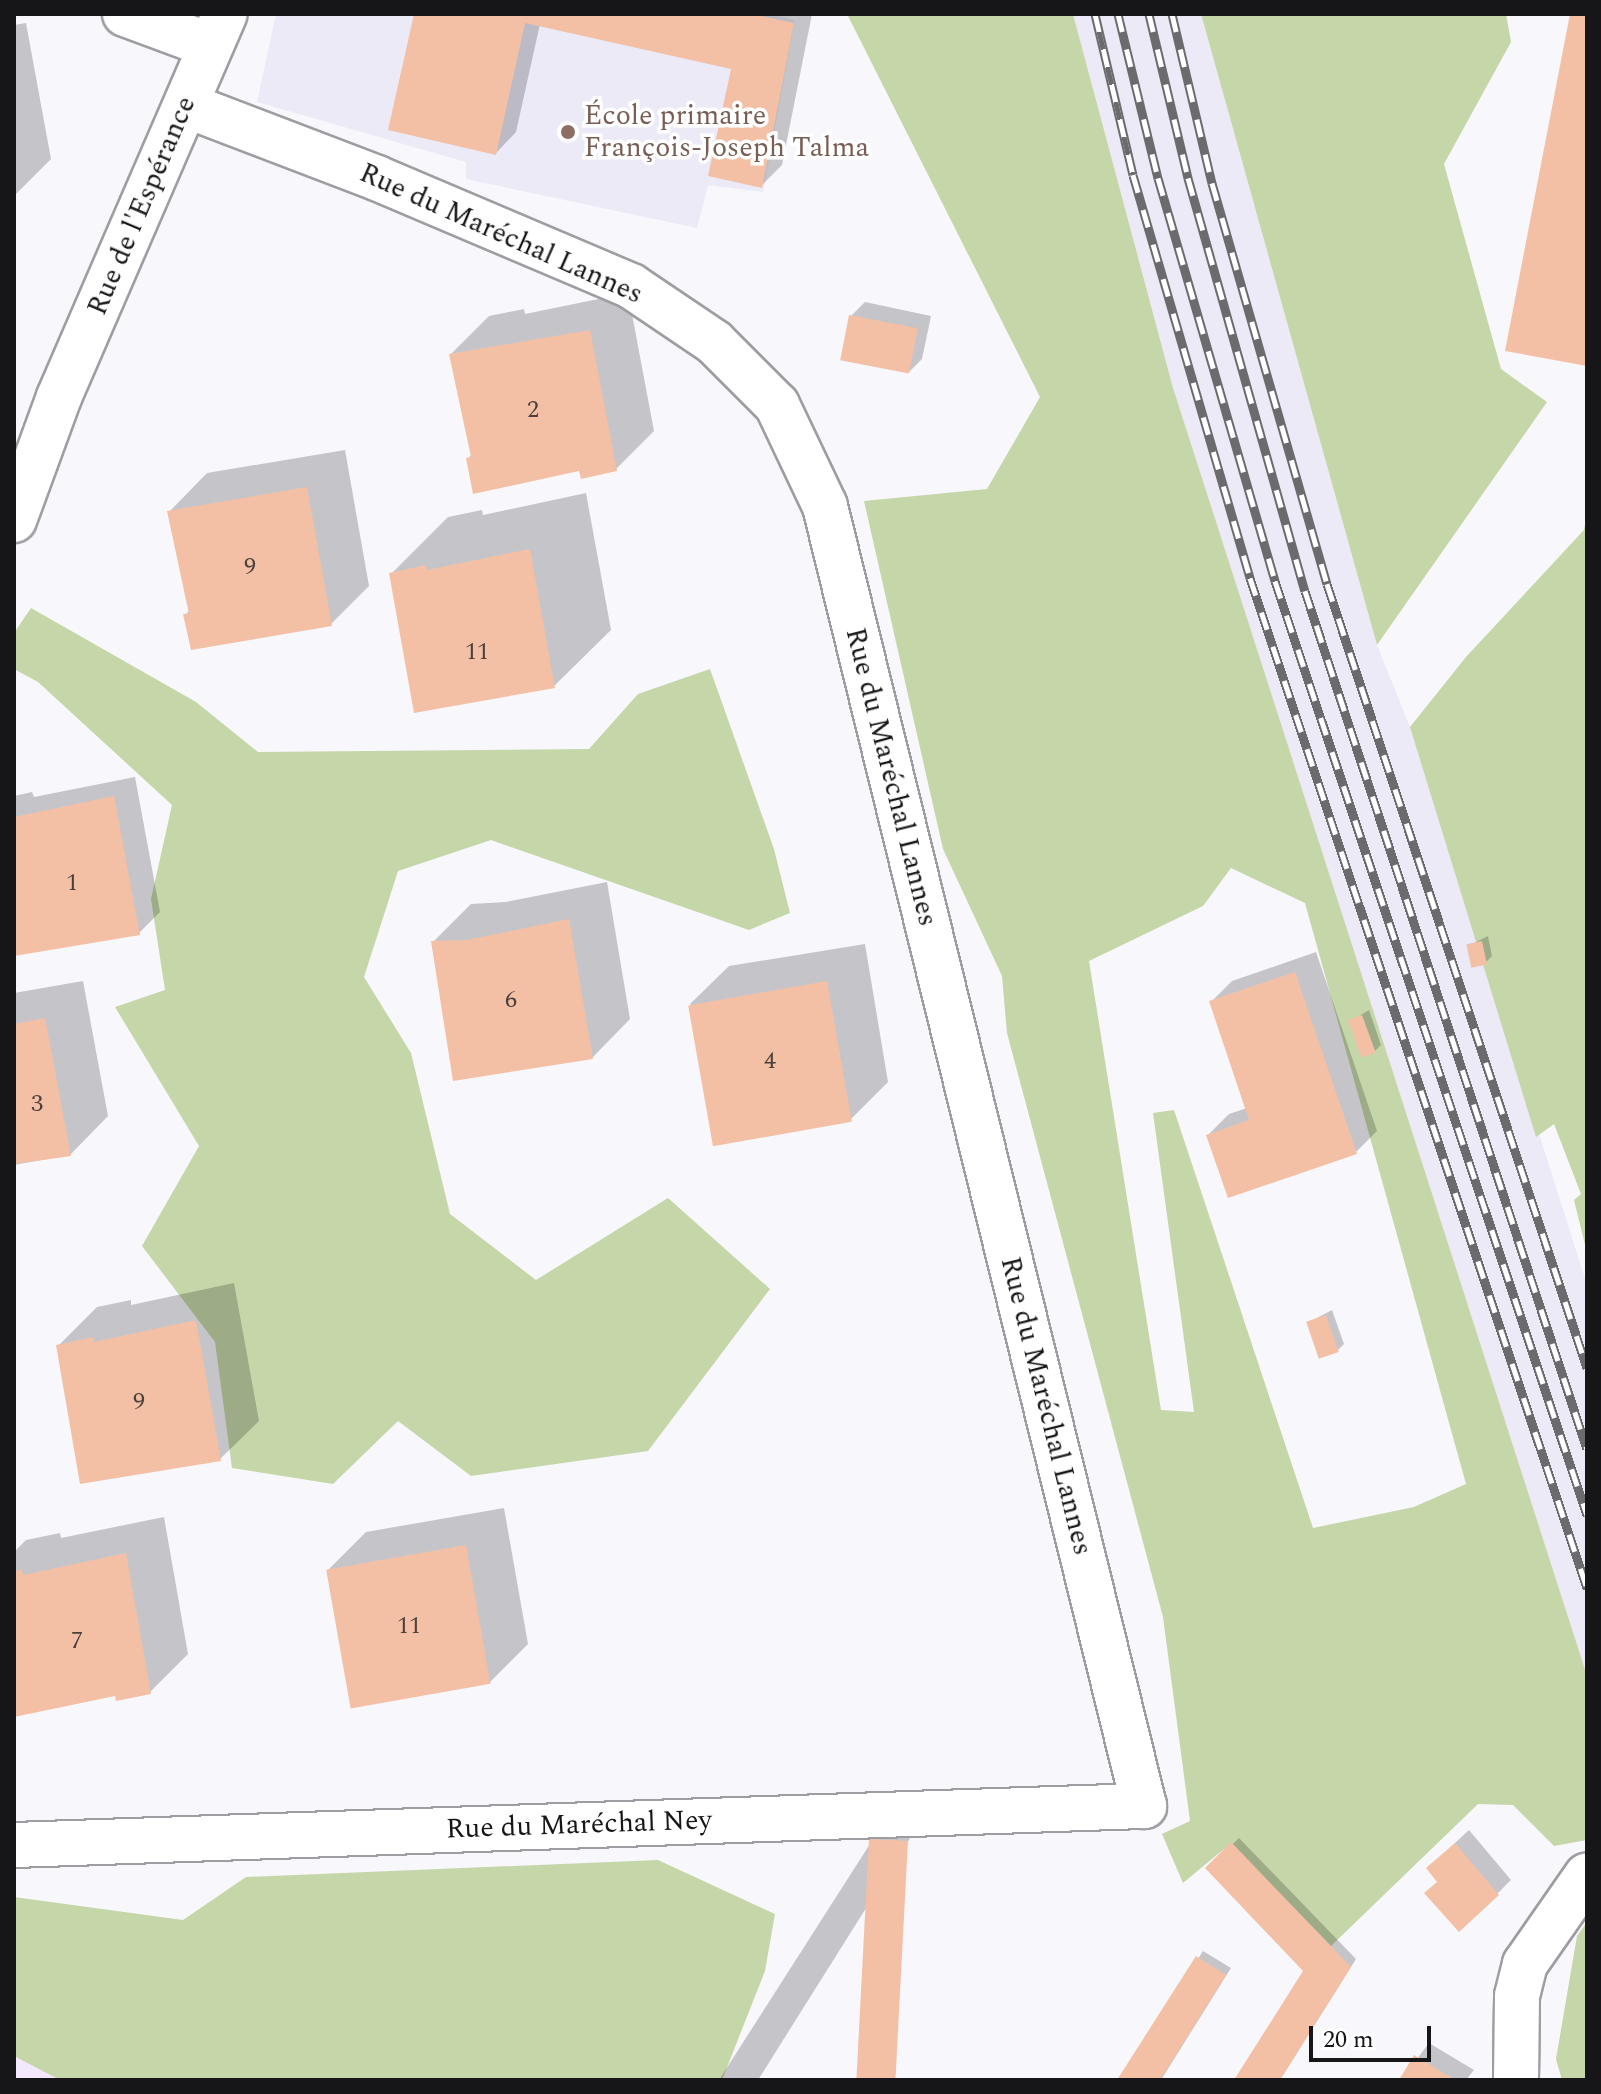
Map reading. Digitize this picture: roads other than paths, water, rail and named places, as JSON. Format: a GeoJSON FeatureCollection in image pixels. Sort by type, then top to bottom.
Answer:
{"type":"FeatureCollection","features":[{"type":"Feature","properties":{"kind":"street"},"geometry":{"type":"LineString","coordinates":[[125,14],[217,29]]}},
{"type":"Feature","properties":{"kind":"street","name":"Rue de l'Espérance"},"geometry":{"type":"LineString","coordinates":[[14,520],[59,397],[217,29]]}},
{"type":"Feature","properties":{"kind":"street","name":"Rue du Maréchal Lannes"},"geometry":{"type":"LineString","coordinates":[[186,105],[377,178],[631,286],[714,342],[777,405],[825,506],[1144,1806]]}},
{"type":"Feature","properties":{"kind":"street","name":"Rue de l'Espérance"},"geometry":{"type":"LineString","coordinates":[[14,435],[59,397]]}},
{"type":"Feature","properties":{"kind":"street","name":"Rue du Maréchal Ney"},"geometry":{"type":"LineString","coordinates":[[14,1845],[1144,1806]]}},
{"type":"Feature","properties":{"kind":"street"},"geometry":{"type":"LineString","coordinates":[[1516,2080],[1517,1996],[1525,1964],[1582,1879]]}},
{"type":"Feature","properties":{"kind":"railway"},"geometry":{"type":"LineString","coordinates":[[1095,14],[1133,175],[1250,578],[1587,1588]]}},
{"type":"Feature","properties":{"kind":"railway"},"geometry":{"type":"LineString","coordinates":[[1118,14],[1158,178],[1275,581],[1587,1515]]}},
{"type":"Feature","properties":{"kind":"railway"},"geometry":{"type":"LineString","coordinates":[[1149,14],[1188,178],[1305,591],[1587,1449]]}},
{"type":"Feature","properties":{"kind":"railway"},"geometry":{"type":"LineString","coordinates":[[1172,14],[1212,183],[1327,584],[1587,1368]]}},
{"type":"Feature","properties":{"kind":"place","name":"École primaire François-Joseph Talma"},"geometry":{"type":"Point","coordinates":[568,132]}}]}
